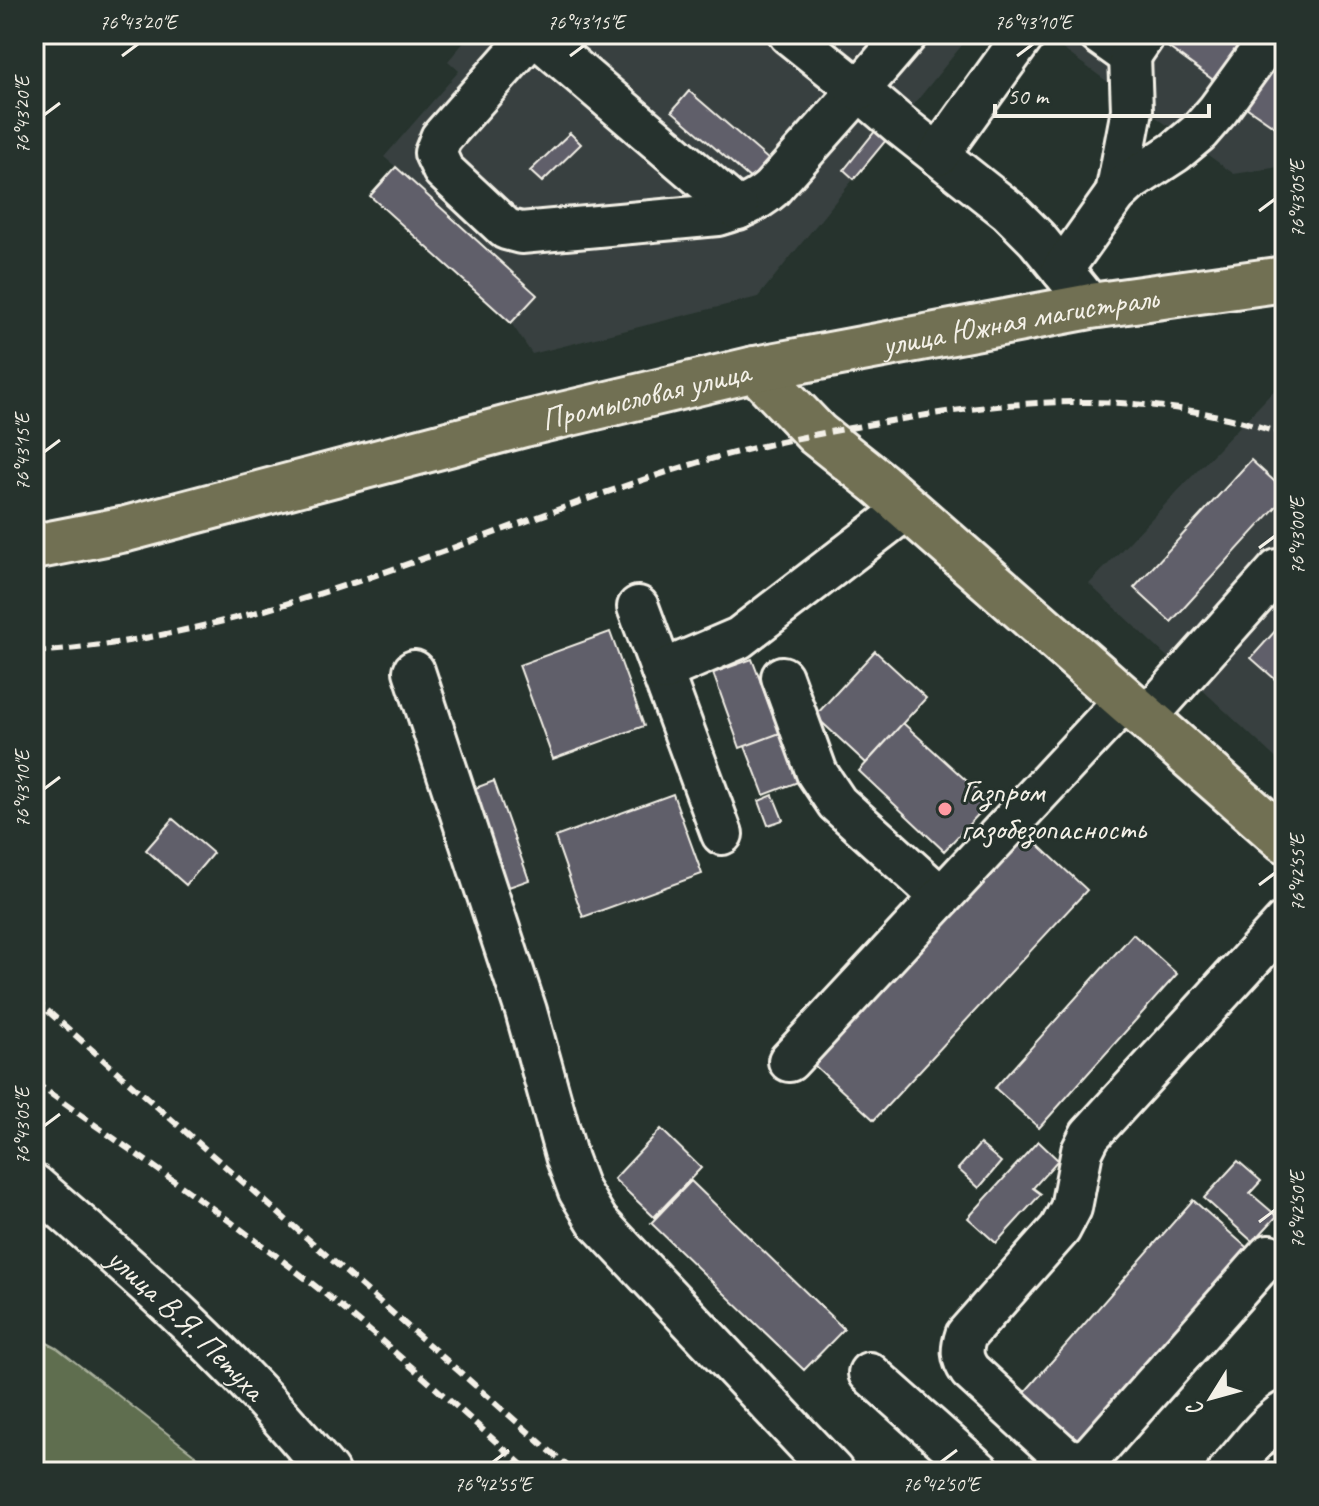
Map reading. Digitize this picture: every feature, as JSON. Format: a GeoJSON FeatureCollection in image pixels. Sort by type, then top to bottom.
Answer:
{"type":"FeatureCollection","features":[{"type":"Feature","properties":{"kind":"main road","name":"улица Южная магистраль"},"geometry":{"type":"LineString","coordinates":[[755,369],[1091,306],[1285,279]]}},
{"type":"Feature","properties":{"kind":"main road","name":"Промысловая улица"},"geometry":{"type":"LineString","coordinates":[[34,547],[126,529],[509,428],[755,369],[817,434],[908,508],[1285,840]]}},
{"type":"Feature","properties":{"kind":"street"},"geometry":{"type":"LineString","coordinates":[[738,209],[533,34],[441,138],[435,153],[443,170],[506,229],[521,233],[718,215],[738,209],[758,200],[771,189],[907,34]]}},
{"type":"Feature","properties":{"kind":"street"},"geometry":{"type":"LineString","coordinates":[[789,34],[1009,211],[1037,239],[1091,306]]}},
{"type":"Feature","properties":{"kind":"street"},"geometry":{"type":"LineString","coordinates":[[938,155],[1025,34]]}},
{"type":"Feature","properties":{"kind":"street"},"geometry":{"type":"LineString","coordinates":[[1062,270],[1116,194],[1199,132],[1273,34]]}},
{"type":"Feature","properties":{"kind":"street"},"geometry":{"type":"LineString","coordinates":[[1116,194],[1132,110],[1125,41]]}},
{"type":"Feature","properties":{"kind":"street"},"geometry":{"type":"LineString","coordinates":[[662,671],[739,638],[908,508]]}},
{"type":"Feature","properties":{"kind":"street"},"geometry":{"type":"LineString","coordinates":[[789,1061],[941,897],[1278,570]]}},
{"type":"Feature","properties":{"kind":"street"},"geometry":{"type":"LineString","coordinates":[[638,607],[722,834]]}},
{"type":"Feature","properties":{"kind":"street"},"geometry":{"type":"LineString","coordinates":[[414,671],[526,1011],[567,1159],[579,1191],[598,1222],[833,1472]]}},
{"type":"Feature","properties":{"kind":"street"},"geometry":{"type":"LineString","coordinates":[[782,677],[825,788],[837,803],[941,897]]}},
{"type":"Feature","properties":{"kind":"street"},"geometry":{"type":"LineString","coordinates":[[1269,1255],[1102,1444],[1083,1461],[1071,1461],[1062,1455],[970,1371],[963,1361],[962,1348],[966,1335],[1060,1229],[1071,1208],[1082,1151],[1090,1135],[1285,922]]}},
{"type":"Feature","properties":{"kind":"street","name":"улица В.Я. Петуха"},"geometry":{"type":"LineString","coordinates":[[34,1185],[182,1316],[328,1472]]}},
{"type":"Feature","properties":{"kind":"street"},"geometry":{"type":"LineString","coordinates":[[869,1373],[980,1472]]}},
{"type":"Feature","properties":{"kind":"street"},"geometry":{"type":"LineString","coordinates":[[1228,1472],[1285,1412]]}},
{"type":"Feature","properties":{"kind":"shaded area"},"geometry":{"type":"Polygon","coordinates":[[[471,34],[971,34],[758,297],[532,354],[511,323],[370,196],[396,167],[384,157],[459,71],[448,61],[471,34]]]}},
{"type":"Feature","properties":{"kind":"shaded area"},"geometry":{"type":"Polygon","coordinates":[[[1042,34],[1285,34],[1285,166],[1234,174],[1042,34]]]}},
{"type":"Feature","properties":{"kind":"shaded area"},"geometry":{"type":"Polygon","coordinates":[[[1285,379],[1285,767],[1089,584],[1285,379]]]}},
{"type":"Feature","properties":{"kind":"green space"},"geometry":{"type":"Polygon","coordinates":[[[34,1336],[57,1348],[217,1472],[34,1472],[34,1336]]]}},
{"type":"Feature","properties":{"kind":"building"},"geometry":{"type":"Polygon","coordinates":[[[1173,34],[1251,34],[1216,82],[1165,45],[1173,34]]]}},
{"type":"Feature","properties":{"kind":"building"},"geometry":{"type":"Polygon","coordinates":[[[1285,53],[1285,113],[1275,127],[1246,107],[1285,53]]]}},
{"type":"Feature","properties":{"kind":"building"},"geometry":{"type":"Polygon","coordinates":[[[689,91],[769,160],[752,180],[672,111],[689,91]]]}},
{"type":"Feature","properties":{"kind":"building"},"geometry":{"type":"Polygon","coordinates":[[[876,130],[887,139],[854,179],[844,170],[876,130]]]}},
{"type":"Feature","properties":{"kind":"building"},"geometry":{"type":"Polygon","coordinates":[[[570,133],[581,144],[542,182],[530,171],[570,133]]]}},
{"type":"Feature","properties":{"kind":"building"},"geometry":{"type":"Polygon","coordinates":[[[396,167],[537,295],[511,323],[370,196],[396,167]]]}},
{"type":"Feature","properties":{"kind":"building"},"geometry":{"type":"Polygon","coordinates":[[[1251,460],[1285,491],[1285,497],[1171,622],[1134,588],[1251,460]]]}},
{"type":"Feature","properties":{"kind":"building"},"geometry":{"type":"Polygon","coordinates":[[[1285,620],[1285,688],[1251,658],[1285,620]]]}},
{"type":"Feature","properties":{"kind":"building"},"geometry":{"type":"Polygon","coordinates":[[[610,632],[644,726],[553,759],[519,665],[610,632]]]}},
{"type":"Feature","properties":{"kind":"building"},"geometry":{"type":"Polygon","coordinates":[[[875,651],[926,698],[866,763],[815,716],[875,651]]]}},
{"type":"Feature","properties":{"kind":"building"},"geometry":{"type":"Polygon","coordinates":[[[752,659],[780,733],[740,748],[713,673],[752,659]]]}},
{"type":"Feature","properties":{"kind":"building"},"geometry":{"type":"Polygon","coordinates":[[[903,723],[990,802],[944,851],[859,771],[903,723]]]}},
{"type":"Feature","properties":{"kind":"building"},"geometry":{"type":"Polygon","coordinates":[[[780,733],[798,782],[764,795],[745,746],[780,733]]]}},
{"type":"Feature","properties":{"kind":"building"},"geometry":{"type":"Polygon","coordinates":[[[494,781],[529,880],[506,888],[470,790],[494,781]]]}},
{"type":"Feature","properties":{"kind":"building"},"geometry":{"type":"Polygon","coordinates":[[[673,794],[702,874],[583,917],[555,837],[673,794]]]}},
{"type":"Feature","properties":{"kind":"building"},"geometry":{"type":"Polygon","coordinates":[[[773,795],[783,820],[768,825],[759,801],[773,795]]]}},
{"type":"Feature","properties":{"kind":"building"},"geometry":{"type":"Polygon","coordinates":[[[173,819],[213,853],[186,885],[146,850],[173,819]]]}},
{"type":"Feature","properties":{"kind":"building"},"geometry":{"type":"Polygon","coordinates":[[[1028,835],[1087,890],[874,1120],[814,1065],[1028,835]]]}},
{"type":"Feature","properties":{"kind":"building"},"geometry":{"type":"Polygon","coordinates":[[[1133,934],[1177,974],[1039,1128],[995,1088],[1133,934]]]}},
{"type":"Feature","properties":{"kind":"building"},"geometry":{"type":"Polygon","coordinates":[[[1220,959],[1230,968],[1212,988],[1202,979],[1220,959]]]}},
{"type":"Feature","properties":{"kind":"building"},"geometry":{"type":"Polygon","coordinates":[[[661,1129],[701,1168],[654,1217],[614,1179],[661,1129]]]}},
{"type":"Feature","properties":{"kind":"building"},"geometry":{"type":"Polygon","coordinates":[[[1038,1141],[1058,1160],[1033,1188],[1041,1194],[996,1243],[968,1218],[1038,1141]]]}},
{"type":"Feature","properties":{"kind":"building"},"geometry":{"type":"Polygon","coordinates":[[[980,1144],[1001,1162],[979,1188],[958,1169],[980,1144]]]}},
{"type":"Feature","properties":{"kind":"building"},"geometry":{"type":"Polygon","coordinates":[[[1238,1161],[1261,1181],[1250,1193],[1277,1216],[1253,1242],[1204,1198],[1238,1161]]]}},
{"type":"Feature","properties":{"kind":"building"},"geometry":{"type":"Polygon","coordinates":[[[691,1181],[844,1329],[804,1370],[651,1223],[691,1181]]]}},
{"type":"Feature","properties":{"kind":"building"},"geometry":{"type":"Polygon","coordinates":[[[1193,1200],[1253,1253],[1084,1445],[1024,1393],[1193,1200]]]}},
{"type":"Feature","properties":{"kind":"railway"},"geometry":{"type":"LineString","coordinates":[[34,652],[117,643],[198,627],[277,606],[356,582],[699,462],[861,426],[1017,404],[1108,402],[1197,412],[1285,435]]}},
{"type":"Feature","properties":{"kind":"railway"},"geometry":{"type":"LineString","coordinates":[[34,999],[574,1472]]}},
{"type":"Feature","properties":{"kind":"railway"},"geometry":{"type":"LineString","coordinates":[[34,1082],[289,1265],[530,1472]]}},
{"type":"Feature","properties":{"kind":"place","name":"Газпром газобезопасность"},"geometry":{"type":"Point","coordinates":[945,809]}}]}
